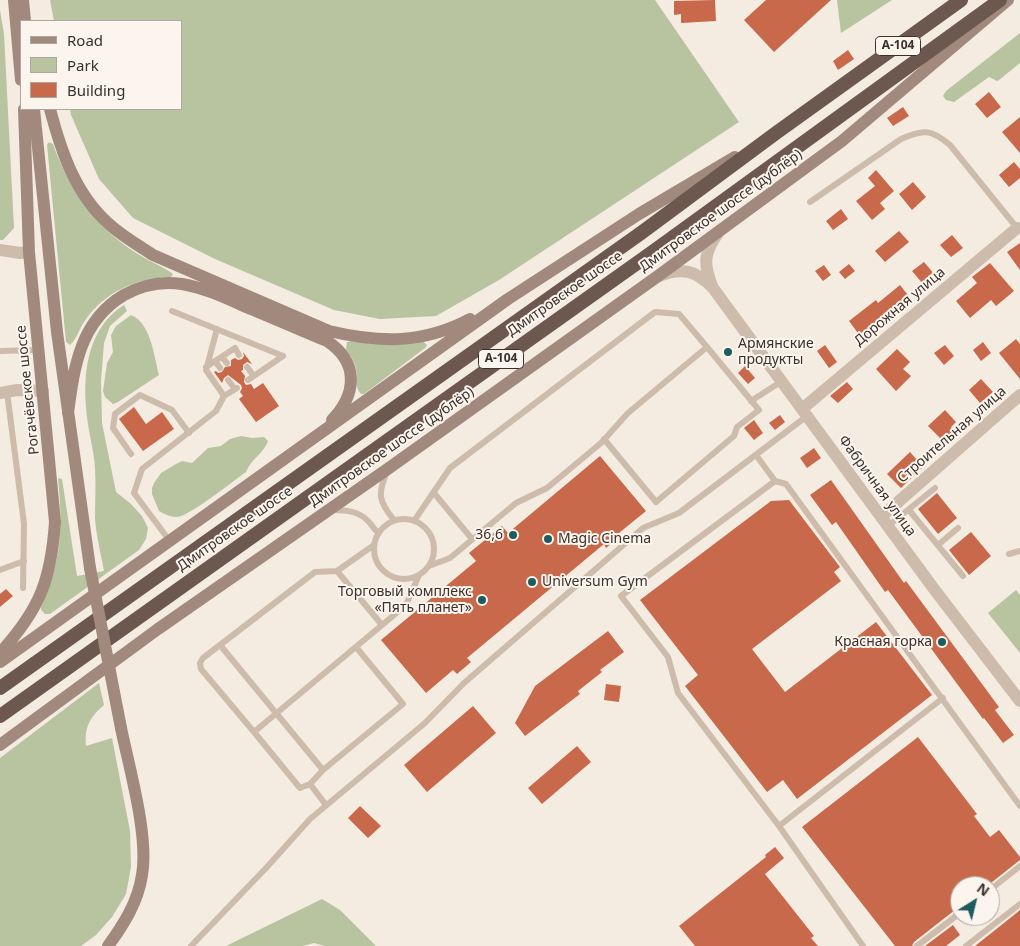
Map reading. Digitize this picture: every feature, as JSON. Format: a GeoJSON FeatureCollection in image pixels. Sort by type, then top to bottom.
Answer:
{"type":"FeatureCollection","features":[{"type":"Feature","properties":{"kind":"highway","name":"Дмитровское шоссе"},"geometry":{"type":"LineString","coordinates":[[0,688],[640,233],[962,0]]}},
{"type":"Feature","properties":{"kind":"highway","name":"Дмитровское шоссе"},"geometry":{"type":"LineString","coordinates":[[0,716],[654,251],[1000,0]]}},
{"type":"Feature","properties":{"kind":"main road"},"geometry":{"type":"LineString","coordinates":[[14,0],[20,69]]}},
{"type":"Feature","properties":{"kind":"main road"},"geometry":{"type":"LineString","coordinates":[[23,0],[25,19]]}},
{"type":"Feature","properties":{"kind":"main road","name":"Дмитровское шоссе (дублёр)"},"geometry":{"type":"LineString","coordinates":[[0,745],[158,629],[389,468],[719,232],[842,141],[1008,0]]}},
{"type":"Feature","properties":{"kind":"main road","name":"Рогачёвское шоссе"},"geometry":{"type":"LineString","coordinates":[[0,653],[15,636],[33,610],[45,586],[53,555],[55,522],[29,252],[24,110]]}},
{"type":"Feature","properties":{"kind":"main road"},"geometry":{"type":"LineString","coordinates":[[34,110],[57,332],[90,568],[140,817],[143,846],[143,873],[136,900],[123,925],[108,946]]}},
{"type":"Feature","properties":{"kind":"main road"},"geometry":{"type":"LineString","coordinates":[[50,110],[64,154],[79,188],[108,224],[153,255],[329,331],[348,336],[405,340],[441,332],[508,299]]}},
{"type":"Feature","properties":{"kind":"main road"},"geometry":{"type":"LineString","coordinates":[[0,662],[508,299],[640,214],[776,133]]}},
{"type":"Feature","properties":{"kind":"main road"},"geometry":{"type":"LineString","coordinates":[[68,413],[73,374],[81,348],[89,329],[102,312],[114,301],[138,287],[162,283],[182,284],[208,291],[327,341],[344,354],[350,365],[352,383],[349,394],[335,418],[319,435]]}},
{"type":"Feature","properties":{"kind":"street","name":"Дорожная улица"},"geometry":{"type":"LineString","coordinates":[[805,413],[1017,228]]}},
{"type":"Feature","properties":{"kind":"street","name":"Фабричная улица"},"geometry":{"type":"LineString","coordinates":[[713,288],[708,275],[706,259],[710,245],[719,232]]}},
{"type":"Feature","properties":{"kind":"street"},"geometry":{"type":"LineString","coordinates":[[0,250],[29,252]]}},
{"type":"Feature","properties":{"kind":"street","name":"Фабричная улица"},"geometry":{"type":"LineString","coordinates":[[658,276],[671,272],[694,273],[703,278],[713,288],[885,522],[1020,701]]}},
{"type":"Feature","properties":{"kind":"street"},"geometry":{"type":"LineString","coordinates":[[4,392],[43,390]]}},
{"type":"Feature","properties":{"kind":"street","name":"Строительная улица"},"geometry":{"type":"LineString","coordinates":[[885,522],[1020,395]]}},
{"type":"Feature","properties":{"kind":"lane"},"geometry":{"type":"LineString","coordinates":[[810,202],[901,139],[916,132],[928,132],[939,136],[950,145],[1017,228]]}},
{"type":"Feature","properties":{"kind":"lane"},"geometry":{"type":"LineString","coordinates":[[172,311],[283,356],[251,378],[247,367]]}},
{"type":"Feature","properties":{"kind":"lane"},"geometry":{"type":"LineString","coordinates":[[414,521],[450,468],[655,312],[679,314],[758,410],[737,427],[734,436],[656,502],[604,439]]}},
{"type":"Feature","properties":{"kind":"lane"},"geometry":{"type":"LineString","coordinates":[[217,329],[206,370],[224,396]]}},
{"type":"Feature","properties":{"kind":"lane"},"geometry":{"type":"LineString","coordinates":[[429,566],[433,553],[432,540],[426,528],[408,519],[394,520],[378,532],[374,545],[375,558],[382,570],[399,579],[413,578],[429,566],[450,558],[516,502],[547,488],[604,439],[628,413],[707,347]]}},
{"type":"Feature","properties":{"kind":"lane"},"geometry":{"type":"LineString","coordinates":[[206,368],[235,348],[239,355]]}},
{"type":"Feature","properties":{"kind":"lane"},"geometry":{"type":"LineString","coordinates":[[0,352],[39,350]]}},
{"type":"Feature","properties":{"kind":"lane"},"geometry":{"type":"LineString","coordinates":[[222,356],[227,363]]}},
{"type":"Feature","properties":{"kind":"lane"},"geometry":{"type":"LineString","coordinates":[[215,361],[220,368]]}},
{"type":"Feature","properties":{"kind":"lane"},"geometry":{"type":"LineString","coordinates":[[169,540],[134,493],[142,469],[216,411],[224,396],[236,389],[228,380]]}},
{"type":"Feature","properties":{"kind":"lane"},"geometry":{"type":"LineString","coordinates":[[751,401],[782,382]]}},
{"type":"Feature","properties":{"kind":"lane"},"geometry":{"type":"LineString","coordinates":[[4,392],[24,524],[23,588]]}},
{"type":"Feature","properties":{"kind":"lane"},"geometry":{"type":"LineString","coordinates":[[132,454],[112,428],[115,414],[140,395],[172,410],[189,434]]}},
{"type":"Feature","properties":{"kind":"lane"},"geometry":{"type":"LineString","coordinates":[[191,946],[310,819],[425,723],[464,683],[643,528],[679,513],[756,455],[805,413]]}},
{"type":"Feature","properties":{"kind":"lane"},"geometry":{"type":"LineString","coordinates":[[756,455],[775,481],[786,484],[1020,806]]}},
{"type":"Feature","properties":{"kind":"lane"},"geometry":{"type":"LineString","coordinates":[[389,468],[382,483],[380,496],[383,506],[394,520]]}},
{"type":"Feature","properties":{"kind":"lane"},"geometry":{"type":"LineString","coordinates":[[775,481],[621,596],[668,657],[678,693],[780,826],[863,946]]}},
{"type":"Feature","properties":{"kind":"lane"},"geometry":{"type":"LineString","coordinates":[[885,522],[909,510],[935,488]]}},
{"type":"Feature","properties":{"kind":"lane"},"geometry":{"type":"LineString","coordinates":[[434,493],[472,539]]}},
{"type":"Feature","properties":{"kind":"lane"},"geometry":{"type":"LineString","coordinates":[[329,510],[347,510],[357,513],[367,520],[378,532]]}},
{"type":"Feature","properties":{"kind":"lane"},"geometry":{"type":"LineString","coordinates":[[909,510],[963,576]]}},
{"type":"Feature","properties":{"kind":"lane"},"geometry":{"type":"LineString","coordinates":[[938,545],[958,528]]}},
{"type":"Feature","properties":{"kind":"lane"},"geometry":{"type":"LineString","coordinates":[[356,647],[403,704],[310,784],[300,788],[201,669],[200,663],[203,658],[315,572],[337,571],[374,545]]}},
{"type":"Feature","properties":{"kind":"lane"},"geometry":{"type":"LineString","coordinates":[[1010,554],[1020,551]]}},
{"type":"Feature","properties":{"kind":"lane"},"geometry":{"type":"LineString","coordinates":[[0,570],[24,561]]}},
{"type":"Feature","properties":{"kind":"lane"},"geometry":{"type":"LineString","coordinates":[[337,571],[382,625]]}},
{"type":"Feature","properties":{"kind":"lane"},"geometry":{"type":"LineString","coordinates":[[254,732],[406,605],[419,575]]}},
{"type":"Feature","properties":{"kind":"lane"},"geometry":{"type":"LineString","coordinates":[[220,645],[324,770]]}},
{"type":"Feature","properties":{"kind":"lane"},"geometry":{"type":"LineString","coordinates":[[780,826],[943,698]]}},
{"type":"Feature","properties":{"kind":"lane"},"geometry":{"type":"LineString","coordinates":[[310,784],[326,805]]}},
{"type":"Feature","properties":{"kind":"lane"},"geometry":{"type":"LineString","coordinates":[[1000,882],[1020,866]]}},
{"type":"Feature","properties":{"kind":"lane"},"geometry":{"type":"LineString","coordinates":[[966,946],[1020,904]]}},
{"type":"Feature","properties":{"kind":"lane"},"geometry":{"type":"LineString","coordinates":[[917,946],[950,921]]}},
{"type":"Feature","properties":{"kind":"green space"},"geometry":{"type":"Polygon","coordinates":[[[50,0],[655,0],[739,122],[499,280],[436,316],[380,319],[334,310],[215,259],[133,218],[99,179],[70,110],[182,110],[182,20],[54,20],[50,0]]]}},
{"type":"Feature","properties":{"kind":"green space"},"geometry":{"type":"Polygon","coordinates":[[[837,0],[892,0],[841,33],[837,0]]]}},
{"type":"Feature","properties":{"kind":"green space"},"geometry":{"type":"Polygon","coordinates":[[[0,10],[4,34],[14,228],[3,240],[0,240],[0,10]]]}},
{"type":"Feature","properties":{"kind":"green space"},"geometry":{"type":"Polygon","coordinates":[[[1020,33],[1020,63],[997,81],[989,77],[954,102],[946,100],[943,96],[946,91],[1020,33]]]}},
{"type":"Feature","properties":{"kind":"green space"},"geometry":{"type":"Polygon","coordinates":[[[49,142],[53,144],[77,194],[99,222],[127,247],[173,274],[171,277],[145,280],[133,284],[111,295],[92,311],[70,345],[66,342],[47,145],[49,142]]]}},
{"type":"Feature","properties":{"kind":"green space"},"geometry":{"type":"Polygon","coordinates":[[[124,305],[127,311],[110,326],[104,343],[101,381],[102,423],[116,492],[142,516],[148,528],[146,539],[139,550],[50,614],[45,614],[41,607],[53,573],[59,544],[58,478],[62,479],[77,576],[104,571],[95,518],[95,468],[85,393],[87,364],[96,337],[103,325],[112,314],[124,305]]]}},
{"type":"Feature","properties":{"kind":"green space"},"geometry":{"type":"Polygon","coordinates":[[[131,315],[138,319],[147,332],[159,375],[113,404],[105,397],[103,391],[107,363],[113,352],[111,335],[116,326],[131,315]]]}},
{"type":"Feature","properties":{"kind":"green space"},"geometry":{"type":"Polygon","coordinates":[[[423,341],[427,345],[364,394],[361,394],[357,385],[355,364],[346,350],[347,342],[423,341]]]}},
{"type":"Feature","properties":{"kind":"green space"},"geometry":{"type":"Polygon","coordinates":[[[241,436],[252,438],[264,437],[268,441],[246,472],[201,505],[183,515],[177,517],[159,511],[152,494],[152,488],[161,473],[182,461],[192,463],[208,448],[221,446],[230,439],[241,436]]]}},
{"type":"Feature","properties":{"kind":"green space"},"geometry":{"type":"Polygon","coordinates":[[[1016,590],[1020,595],[1020,653],[988,613],[1016,590]]]}},
{"type":"Feature","properties":{"kind":"green space"},"geometry":{"type":"Polygon","coordinates":[[[99,683],[104,705],[89,723],[86,733],[86,746],[112,738],[130,831],[131,867],[126,894],[112,917],[96,935],[81,946],[0,946],[0,758],[99,683]]]}},
{"type":"Feature","properties":{"kind":"green space"},"geometry":{"type":"Polygon","coordinates":[[[322,899],[340,910],[376,946],[325,946],[314,943],[303,946],[226,946],[322,899]]]}},
{"type":"Feature","properties":{"kind":"building"},"geometry":{"type":"Polygon","coordinates":[[[715,0],[716,21],[681,23],[681,14],[674,15],[674,1],[715,0]]]}},
{"type":"Feature","properties":{"kind":"building"},"geometry":{"type":"Polygon","coordinates":[[[766,0],[831,0],[774,52],[744,20],[766,0]]]}},
{"type":"Feature","properties":{"kind":"building"},"geometry":{"type":"Polygon","coordinates":[[[848,50],[854,59],[838,70],[833,61],[848,50]]]}},
{"type":"Feature","properties":{"kind":"building"},"geometry":{"type":"Polygon","coordinates":[[[989,92],[1001,107],[987,118],[975,104],[989,92]]]}},
{"type":"Feature","properties":{"kind":"building"},"geometry":{"type":"Polygon","coordinates":[[[903,107],[909,116],[893,126],[887,118],[903,107]]]}},
{"type":"Feature","properties":{"kind":"building"},"geometry":{"type":"Polygon","coordinates":[[[1020,117],[1020,153],[1002,132],[1020,117]]]}},
{"type":"Feature","properties":{"kind":"building"},"geometry":{"type":"Polygon","coordinates":[[[1014,162],[1020,169],[1020,178],[1009,187],[999,175],[1014,162]]]}},
{"type":"Feature","properties":{"kind":"building"},"geometry":{"type":"Polygon","coordinates":[[[876,170],[894,191],[880,203],[885,209],[872,220],[856,201],[875,186],[868,178],[876,170]]]}},
{"type":"Feature","properties":{"kind":"building"},"geometry":{"type":"Polygon","coordinates":[[[913,182],[926,197],[912,210],[899,194],[913,182]]]}},
{"type":"Feature","properties":{"kind":"building"},"geometry":{"type":"Polygon","coordinates":[[[841,209],[848,219],[833,230],[826,221],[841,209]]]}},
{"type":"Feature","properties":{"kind":"building"},"geometry":{"type":"Polygon","coordinates":[[[899,231],[909,242],[885,262],[875,251],[899,231]]]}},
{"type":"Feature","properties":{"kind":"building"},"geometry":{"type":"Polygon","coordinates":[[[952,235],[963,248],[951,257],[940,245],[952,235]]]}},
{"type":"Feature","properties":{"kind":"building"},"geometry":{"type":"Polygon","coordinates":[[[1020,243],[1020,270],[1007,252],[1020,243]]]}},
{"type":"Feature","properties":{"kind":"building"},"geometry":{"type":"Polygon","coordinates":[[[924,262],[935,275],[923,284],[912,271],[924,262]]]}},
{"type":"Feature","properties":{"kind":"building"},"geometry":{"type":"Polygon","coordinates":[[[990,263],[1014,291],[996,306],[991,300],[970,318],[956,301],[977,283],[972,277],[990,263]]]}},
{"type":"Feature","properties":{"kind":"building"},"geometry":{"type":"Polygon","coordinates":[[[849,264],[855,271],[845,279],[839,272],[849,264]]]}},
{"type":"Feature","properties":{"kind":"building"},"geometry":{"type":"Polygon","coordinates":[[[824,265],[831,275],[823,281],[815,271],[824,265]]]}},
{"type":"Feature","properties":{"kind":"building"},"geometry":{"type":"Polygon","coordinates":[[[900,285],[911,299],[900,307],[899,305],[871,327],[874,332],[863,340],[849,321],[876,300],[878,303],[900,285]]]}},
{"type":"Feature","properties":{"kind":"building"},"geometry":{"type":"Polygon","coordinates":[[[1016,339],[1020,344],[1020,379],[999,353],[1016,339]]]}},
{"type":"Feature","properties":{"kind":"building"},"geometry":{"type":"Polygon","coordinates":[[[983,342],[991,353],[981,361],[973,350],[983,342]]]}},
{"type":"Feature","properties":{"kind":"building"},"geometry":{"type":"Polygon","coordinates":[[[825,345],[837,362],[829,368],[817,351],[825,345]]]}},
{"type":"Feature","properties":{"kind":"building"},"geometry":{"type":"Polygon","coordinates":[[[945,345],[954,356],[944,365],[934,353],[945,345]]]}},
{"type":"Feature","properties":{"kind":"building"},"geometry":{"type":"Polygon","coordinates":[[[897,349],[910,362],[903,369],[911,376],[896,391],[876,369],[897,349]]]}},
{"type":"Feature","properties":{"kind":"building"},"geometry":{"type":"Polygon","coordinates":[[[243,352],[252,364],[247,362],[243,365],[243,370],[241,371],[245,376],[244,382],[246,385],[251,384],[254,389],[263,383],[279,406],[256,422],[239,399],[243,396],[240,392],[241,385],[228,375],[222,383],[214,372],[222,372],[225,367],[231,366],[231,360],[235,358],[238,360],[242,359],[244,356],[243,352]]]}},
{"type":"Feature","properties":{"kind":"building"},"geometry":{"type":"Polygon","coordinates":[[[745,366],[755,378],[748,384],[738,373],[745,366]]]}},
{"type":"Feature","properties":{"kind":"building"},"geometry":{"type":"Polygon","coordinates":[[[981,379],[993,392],[980,403],[969,390],[981,379]]]}},
{"type":"Feature","properties":{"kind":"building"},"geometry":{"type":"Polygon","coordinates":[[[847,382],[853,389],[838,403],[830,396],[847,382]]]}},
{"type":"Feature","properties":{"kind":"building"},"geometry":{"type":"Polygon","coordinates":[[[134,407],[146,424],[162,412],[174,429],[143,451],[119,419],[134,407]]]}},
{"type":"Feature","properties":{"kind":"building"},"geometry":{"type":"Polygon","coordinates":[[[945,410],[956,422],[951,427],[956,433],[945,443],[928,426],[945,410]]]}},
{"type":"Feature","properties":{"kind":"building"},"geometry":{"type":"Polygon","coordinates":[[[780,415],[785,422],[775,430],[769,423],[780,415]]]}},
{"type":"Feature","properties":{"kind":"building"},"geometry":{"type":"Polygon","coordinates":[[[754,420],[763,433],[754,440],[744,428],[754,420]]]}},
{"type":"Feature","properties":{"kind":"building"},"geometry":{"type":"Polygon","coordinates":[[[814,448],[821,458],[807,468],[800,458],[814,448]]]}},
{"type":"Feature","properties":{"kind":"building"},"geometry":{"type":"Polygon","coordinates":[[[910,452],[923,467],[901,488],[887,474],[910,452]]]}},
{"type":"Feature","properties":{"kind":"building","name":"Торговый комплекс «Пять планет»"},"geometry":{"type":"Polygon","coordinates":[[[600,456],[646,511],[619,533],[621,535],[606,548],[604,544],[467,658],[471,662],[457,674],[453,670],[426,693],[381,640],[476,561],[469,553],[502,526],[508,533],[600,456]]]}},
{"type":"Feature","properties":{"kind":"building"},"geometry":{"type":"Polygon","coordinates":[[[831,480],[904,583],[906,581],[999,707],[995,710],[1014,735],[1003,743],[983,719],[888,590],[885,592],[836,522],[832,525],[810,495],[831,480]]]}},
{"type":"Feature","properties":{"kind":"building"},"geometry":{"type":"Polygon","coordinates":[[[937,493],[957,518],[938,534],[918,509],[937,493]]]}},
{"type":"Feature","properties":{"kind":"building"},"geometry":{"type":"Polygon","coordinates":[[[789,500],[840,567],[834,572],[841,581],[752,649],[785,692],[876,622],[932,695],[797,799],[783,780],[767,792],[685,686],[698,675],[640,600],[771,501],[789,500]]]}},
{"type":"Feature","properties":{"kind":"building"},"geometry":{"type":"Polygon","coordinates":[[[971,532],[991,556],[969,575],[949,550],[971,532]]]}},
{"type":"Feature","properties":{"kind":"building"},"geometry":{"type":"Polygon","coordinates":[[[6,589],[13,596],[0,607],[0,594],[6,589]]]}},
{"type":"Feature","properties":{"kind":"building"},"geometry":{"type":"Polygon","coordinates":[[[608,631],[624,652],[600,670],[602,672],[578,691],[580,694],[525,736],[515,723],[535,686],[608,631]]]}},
{"type":"Feature","properties":{"kind":"building"},"geometry":{"type":"Polygon","coordinates":[[[606,684],[621,686],[619,702],[604,700],[606,684]]]}},
{"type":"Feature","properties":{"kind":"building"},"geometry":{"type":"Polygon","coordinates":[[[473,706],[496,733],[427,792],[404,765],[473,706]]]}},
{"type":"Feature","properties":{"kind":"building"},"geometry":{"type":"Polygon","coordinates":[[[918,737],[977,814],[974,816],[990,837],[999,830],[1020,857],[1020,860],[1000,876],[950,876],[950,914],[914,942],[912,946],[895,946],[802,827],[918,737]]]}},
{"type":"Feature","properties":{"kind":"building"},"geometry":{"type":"Polygon","coordinates":[[[577,746],[591,762],[542,804],[528,788],[577,746]]]}},
{"type":"Feature","properties":{"kind":"building"},"geometry":{"type":"Polygon","coordinates":[[[360,806],[381,826],[368,838],[348,818],[360,806]]]}},
{"type":"Feature","properties":{"kind":"building"},"geometry":{"type":"Polygon","coordinates":[[[775,847],[784,858],[765,874],[814,936],[811,938],[818,946],[695,946],[679,926],[766,857],[765,855],[775,847]]]}},
{"type":"Feature","properties":{"kind":"building"},"geometry":{"type":"Polygon","coordinates":[[[1020,910],[1020,946],[975,946],[1014,915],[1020,910]]]}},
{"type":"Feature","properties":{"kind":"building"},"geometry":{"type":"Polygon","coordinates":[[[952,926],[960,935],[946,946],[925,946],[952,926]]]}},
{"type":"Feature","properties":{"kind":"place","name":"Армянские продукты"},"geometry":{"type":"Point","coordinates":[728,352]}},
{"type":"Feature","properties":{"kind":"place","name":"36,6"},"geometry":{"type":"Point","coordinates":[513,535]}},
{"type":"Feature","properties":{"kind":"place","name":"Magic Cinema"},"geometry":{"type":"Point","coordinates":[548,539]}},
{"type":"Feature","properties":{"kind":"place","name":"Universum Gym"},"geometry":{"type":"Point","coordinates":[532,582]}},
{"type":"Feature","properties":{"kind":"place","name":"Торговый комплекс «Пять планет»"},"geometry":{"type":"Point","coordinates":[482,600]}},
{"type":"Feature","properties":{"kind":"place","name":"Красная горка"},"geometry":{"type":"Point","coordinates":[942,642]}}]}
